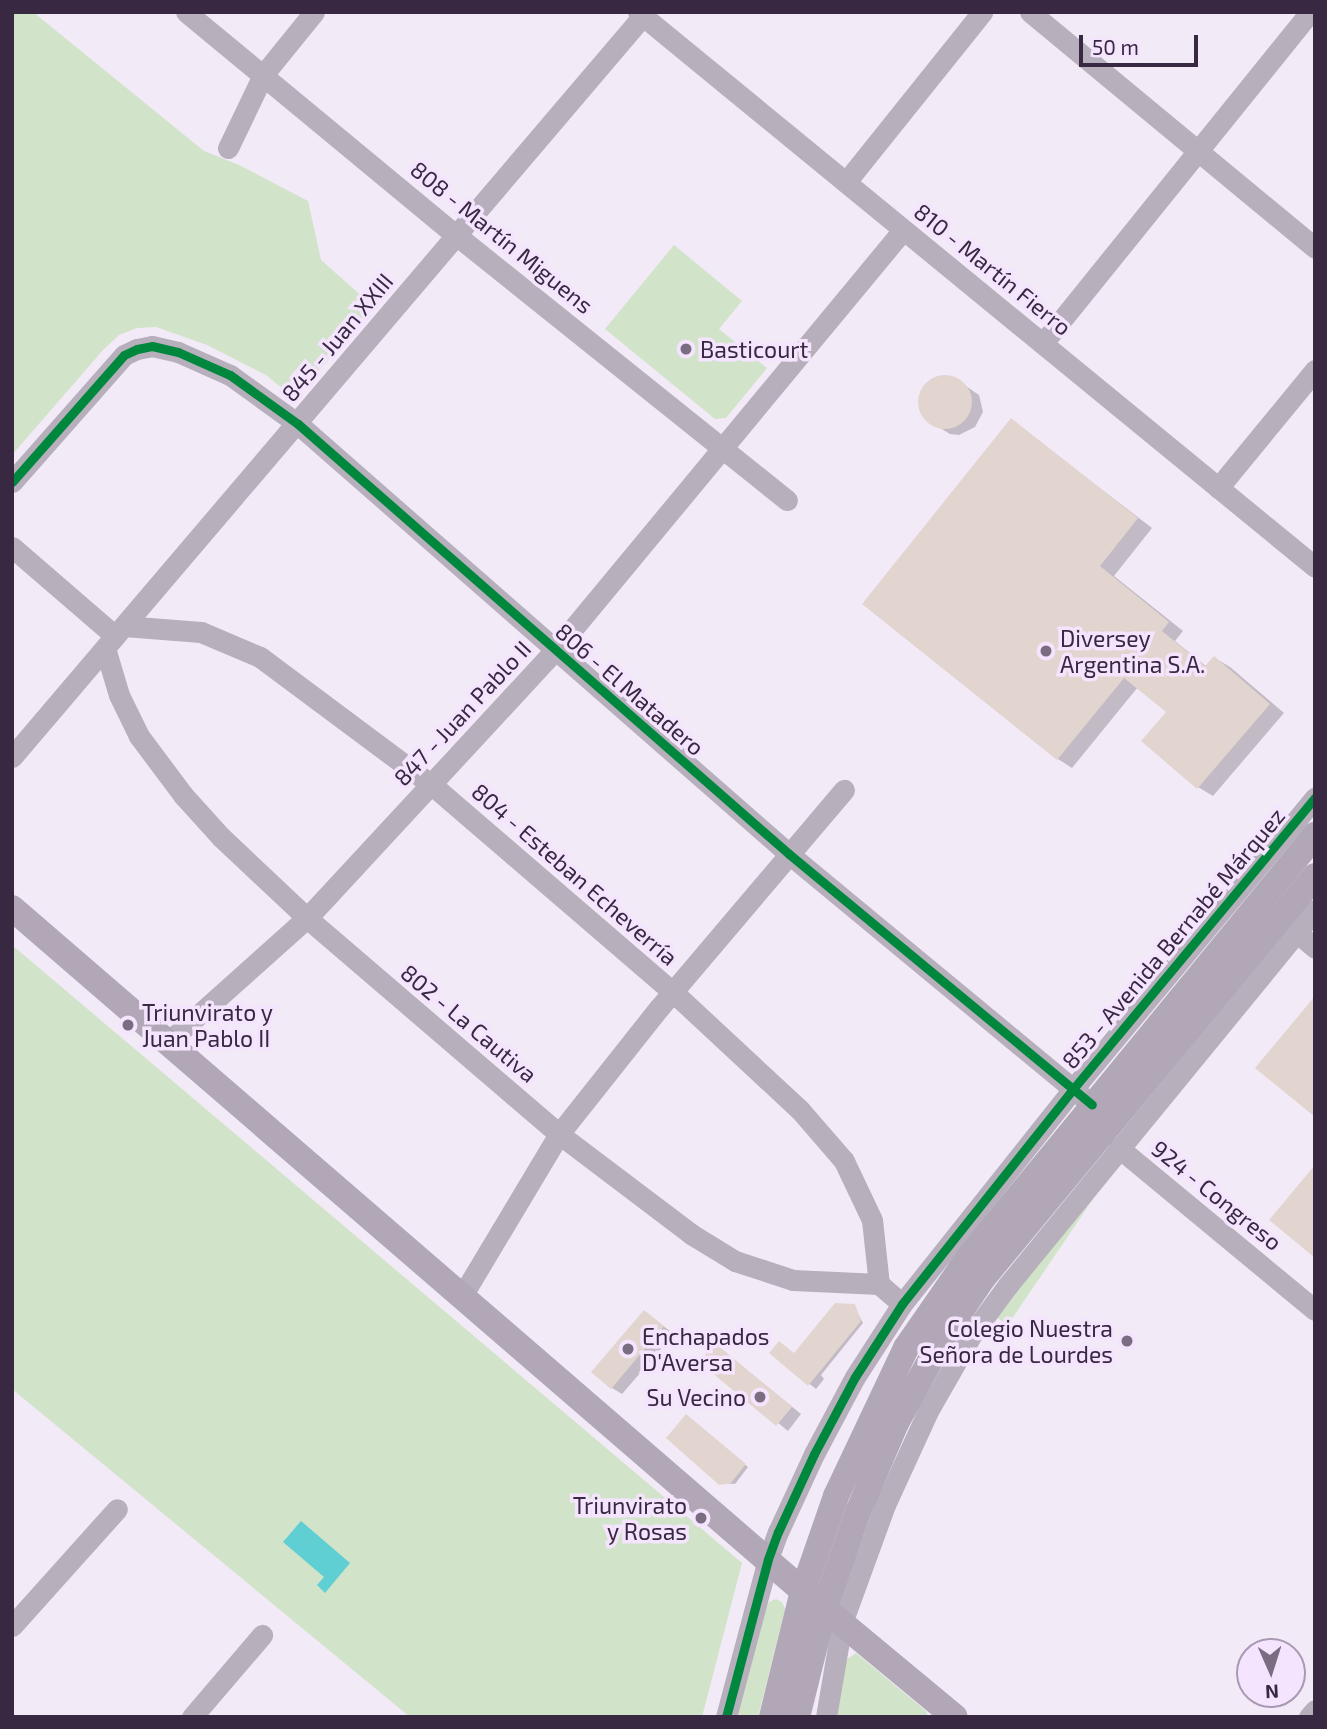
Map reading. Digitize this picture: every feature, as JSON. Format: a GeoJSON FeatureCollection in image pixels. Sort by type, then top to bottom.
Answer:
{"type":"FeatureCollection","features":[{"type":"Feature","properties":{"kind":"main road","name":"853 - Avenida Bernabé Márquez"},"geometry":{"type":"LineString","coordinates":[[772,1717],[803,1591],[835,1496],[906,1348],[1082,1097],[1315,835]]}},
{"type":"Feature","properties":{"kind":"main road"},"geometry":{"type":"LineString","coordinates":[[797,1717],[833,1616],[858,1512],[896,1423],[961,1308],[1315,876]]}},
{"type":"Feature","properties":{"kind":"main road"},"geometry":{"type":"LineString","coordinates":[[12,908],[803,1591],[955,1717]]}},
{"type":"Feature","properties":{"kind":"street","name":"808 - Martín Miguens"},"geometry":{"type":"LineString","coordinates":[[186,12],[456,235],[787,500]]}},
{"type":"Feature","properties":{"kind":"street"},"geometry":{"type":"LineString","coordinates":[[228,148],[263,75],[314,12]]}},
{"type":"Feature","properties":{"kind":"street"},"geometry":{"type":"LineString","coordinates":[[846,182],[982,12]]}},
{"type":"Feature","properties":{"kind":"street"},"geometry":{"type":"LineString","coordinates":[[1030,12],[1198,154],[1315,248]]}},
{"type":"Feature","properties":{"kind":"street"},"geometry":{"type":"LineString","coordinates":[[1043,343],[1310,12]]}},
{"type":"Feature","properties":{"kind":"street","name":"810 - Martín Fierro"},"geometry":{"type":"LineString","coordinates":[[642,14],[1315,567]]}},
{"type":"Feature","properties":{"kind":"street","name":"845 - Juan XXIII"},"geometry":{"type":"LineString","coordinates":[[12,757],[298,424],[642,14]]}},
{"type":"Feature","properties":{"kind":"street","name":"847 - Juan Pablo II"},"geometry":{"type":"LineString","coordinates":[[167,1043],[307,918],[556,649],[903,230]]}},
{"type":"Feature","properties":{"kind":"street","name":"806 - El Matadero"},"geometry":{"type":"LineString","coordinates":[[12,482],[124,355],[152,346],[207,363],[230,375],[298,424],[789,854],[1082,1097]]}},
{"type":"Feature","properties":{"kind":"street"},"geometry":{"type":"LineString","coordinates":[[1218,488],[1315,370]]}},
{"type":"Feature","properties":{"kind":"street"},"geometry":{"type":"LineString","coordinates":[[12,547],[115,637]]}},
{"type":"Feature","properties":{"kind":"street","name":"804 - Esteban Echeverría"},"geometry":{"type":"LineString","coordinates":[[115,637],[184,628],[240,646],[260,657],[432,785],[673,992],[800,1110],[844,1161],[872,1220],[878,1284]]}},
{"type":"Feature","properties":{"kind":"street","name":"802 - La Cautiva"},"geometry":{"type":"LineString","coordinates":[[115,637],[126,712],[156,762],[222,837],[307,918],[559,1134],[691,1234],[735,1261],[793,1280],[878,1284]]}},
{"type":"Feature","properties":{"kind":"street"},"geometry":{"type":"LineString","coordinates":[[461,1296],[559,1134],[673,992],[844,790]]}},
{"type":"Feature","properties":{"kind":"street","name":"853 - Avenida Bernabé Márquez"},"geometry":{"type":"LineString","coordinates":[[726,1717],[768,1559],[814,1454],[855,1377],[902,1304],[1082,1097],[1315,797]]}},
{"type":"Feature","properties":{"kind":"street"},"geometry":{"type":"LineString","coordinates":[[826,1717],[833,1616],[949,1373],[1008,1286],[1315,910]]}},
{"type":"Feature","properties":{"kind":"street"},"geometry":{"type":"LineString","coordinates":[[1296,932],[1315,948]]}},
{"type":"Feature","properties":{"kind":"street","name":"924 - Congreso"},"geometry":{"type":"LineString","coordinates":[[1119,1149],[1315,1310]]}},
{"type":"Feature","properties":{"kind":"street"},"geometry":{"type":"LineString","coordinates":[[878,1284],[902,1304]]}},
{"type":"Feature","properties":{"kind":"street"},"geometry":{"type":"LineString","coordinates":[[12,1626],[117,1509]]}},
{"type":"Feature","properties":{"kind":"street"},"geometry":{"type":"LineString","coordinates":[[192,1717],[262,1635]]}},
{"type":"Feature","properties":{"kind":"street"},"geometry":{"type":"LineString","coordinates":[[1309,1717],[1315,1710]]}},
{"type":"Feature","properties":{"kind":"green space"},"geometry":{"type":"Polygon","coordinates":[[[12,12],[33,12],[204,151],[239,165],[308,201],[321,260],[374,307],[300,392],[289,394],[266,375],[207,345],[156,327],[137,328],[119,335],[103,350],[12,455],[12,12]]]}},
{"type":"Feature","properties":{"kind":"green space","name":"Basticourt"},"geometry":{"type":"Polygon","coordinates":[[[674,245],[742,301],[719,329],[767,368],[726,418],[715,419],[605,329],[674,245]]]}},
{"type":"Feature","properties":{"kind":"green space"},"geometry":{"type":"Polygon","coordinates":[[[12,945],[742,1563],[702,1717],[410,1717],[12,1389],[12,945]]]}},
{"type":"Feature","properties":{"kind":"green space"},"geometry":{"type":"Polygon","coordinates":[[[1121,1158],[1007,1326],[993,1314],[1121,1158]]]}},
{"type":"Feature","properties":{"kind":"green space"},"geometry":{"type":"Polygon","coordinates":[[[776,1599],[782,1602],[785,1609],[758,1717],[736,1717],[765,1610],[769,1602],[776,1599]]]}},
{"type":"Feature","properties":{"kind":"green space"},"geometry":{"type":"Polygon","coordinates":[[[856,1653],[927,1712],[926,1717],[833,1717],[843,1662],[856,1653]]]}},
{"type":"Feature","properties":{"kind":"water"},"geometry":{"type":"Polygon","coordinates":[[[301,1521],[350,1563],[325,1593],[317,1585],[324,1577],[283,1542],[301,1521]]]}},
{"type":"Feature","properties":{"kind":"building"},"geometry":{"type":"Polygon","coordinates":[[[950,375],[960,379],[968,387],[972,402],[968,417],[960,425],[940,429],[930,425],[922,417],[918,397],[922,387],[930,379],[950,375]]]}},
{"type":"Feature","properties":{"kind":"building"},"geometry":{"type":"Polygon","coordinates":[[[1011,418],[1138,518],[1100,566],[1169,622],[1162,631],[1205,666],[1214,656],[1270,704],[1197,789],[1141,741],[1166,712],[1124,678],[1057,760],[862,604],[1011,418]]]}},
{"type":"Feature","properties":{"kind":"building"},"geometry":{"type":"Polygon","coordinates":[[[1315,996],[1315,1117],[1255,1068],[1315,996]]]}},
{"type":"Feature","properties":{"kind":"building"},"geometry":{"type":"Polygon","coordinates":[[[1315,1165],[1315,1258],[1269,1220],[1315,1165]]]}},
{"type":"Feature","properties":{"kind":"building"},"geometry":{"type":"Polygon","coordinates":[[[835,1303],[855,1304],[861,1321],[808,1386],[769,1353],[779,1341],[794,1353],[835,1303]]]}},
{"type":"Feature","properties":{"kind":"building","name":"Enchapados D'Aversa"},"geometry":{"type":"Polygon","coordinates":[[[644,1310],[664,1326],[611,1389],[591,1372],[644,1310]]]}},
{"type":"Feature","properties":{"kind":"building"},"geometry":{"type":"Polygon","coordinates":[[[715,1343],[792,1407],[776,1426],[699,1362],[715,1343]]]}},
{"type":"Feature","properties":{"kind":"building"},"geometry":{"type":"Polygon","coordinates":[[[686,1414],[746,1464],[731,1483],[719,1485],[666,1438],[686,1414]]]}},
{"type":"Feature","properties":{"kind":"cycle path"},"geometry":{"type":"LineString","coordinates":[[12,482],[124,355],[152,346],[178,352],[230,375],[298,424],[789,854],[1092,1105]]}},
{"type":"Feature","properties":{"kind":"cycle path"},"geometry":{"type":"LineString","coordinates":[[726,1717],[768,1559],[778,1532],[814,1454],[855,1377],[902,1304],[1073,1089],[1315,797]]}},
{"type":"Feature","properties":{"kind":"place","name":"Basticourt"},"geometry":{"type":"Point","coordinates":[686,349]}},
{"type":"Feature","properties":{"kind":"place","name":"Diversey Argentina S.A."},"geometry":{"type":"Point","coordinates":[1046,651]}},
{"type":"Feature","properties":{"kind":"place","name":"Triunvirato y Juan Pablo II"},"geometry":{"type":"Point","coordinates":[128,1025]}},
{"type":"Feature","properties":{"kind":"place","name":"Colegio Nuestra Señora de Lourdes"},"geometry":{"type":"Point","coordinates":[1127,1341]}},
{"type":"Feature","properties":{"kind":"place","name":"Enchapados D'Aversa"},"geometry":{"type":"Point","coordinates":[628,1349]}},
{"type":"Feature","properties":{"kind":"place","name":"Su Vecino"},"geometry":{"type":"Point","coordinates":[760,1397]}},
{"type":"Feature","properties":{"kind":"place","name":"Triunvirato y Rosas"},"geometry":{"type":"Point","coordinates":[701,1518]}}]}
